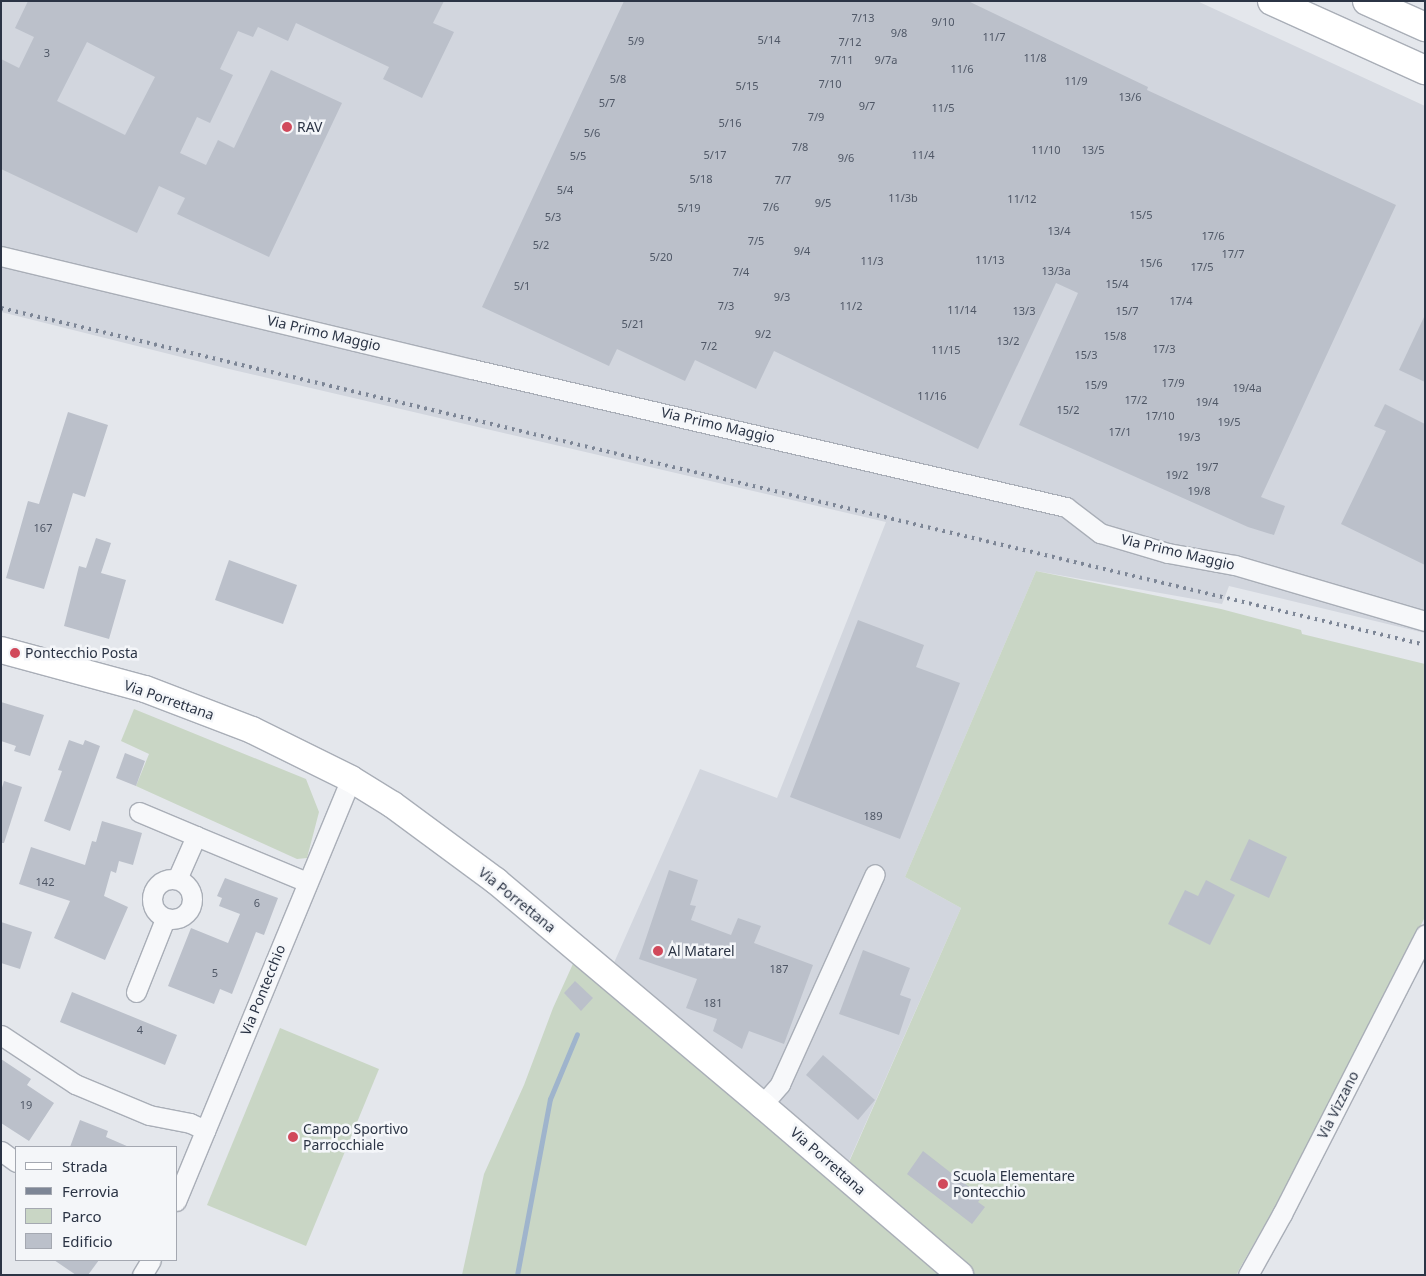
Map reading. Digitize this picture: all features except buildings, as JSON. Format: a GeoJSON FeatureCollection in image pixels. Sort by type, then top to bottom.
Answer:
{"type":"FeatureCollection","features":[{"type":"Feature","properties":{"kind":"highway"},"geometry":{"type":"LineString","coordinates":[[1272,1],[1425,70]]}},
{"type":"Feature","properties":{"kind":"highway"},"geometry":{"type":"LineString","coordinates":[[1367,1],[1425,27]]}},
{"type":"Feature","properties":{"kind":"main road","name":"Via Porrettana"},"geometry":{"type":"LineString","coordinates":[[1,650],[145,689],[252,730],[351,779],[393,805],[496,881],[960,1275]]}},
{"type":"Feature","properties":{"kind":"street","name":"Via Primo Maggio"},"geometry":{"type":"LineString","coordinates":[[1,256],[472,369],[1066,507],[1100,533],[1109,536],[1168,553],[1234,565],[1425,621]]}},
{"type":"Feature","properties":{"kind":"street","name":"Via Pontecchio"},"geometry":{"type":"LineString","coordinates":[[178,1196],[351,779]]}},
{"type":"Feature","properties":{"kind":"street"},"geometry":{"type":"LineString","coordinates":[[139,812],[308,882]]}},
{"type":"Feature","properties":{"kind":"street"},"geometry":{"type":"LineString","coordinates":[[177,879],[196,836]]}},
{"type":"Feature","properties":{"kind":"street"},"geometry":{"type":"LineString","coordinates":[[762,1105],[780,1084],[875,874]]}},
{"type":"Feature","properties":{"kind":"street"},"geometry":{"type":"LineString","coordinates":[[168,879],[177,879],[186,884],[191,891],[193,901],[190,910],[184,917],[175,920],[165,919],[153,907],[154,889],[160,882],[168,879]]}},
{"type":"Feature","properties":{"kind":"street"},"geometry":{"type":"LineString","coordinates":[[136,992],[165,919]]}},
{"type":"Feature","properties":{"kind":"street","name":"Via Vizzano"},"geometry":{"type":"LineString","coordinates":[[1248,1275],[1282,1214],[1425,934]]}},
{"type":"Feature","properties":{"kind":"street"},"geometry":{"type":"LineString","coordinates":[[1,1035],[75,1084],[149,1115],[190,1123],[206,1130]]}},
{"type":"Feature","properties":{"kind":"street"},"geometry":{"type":"LineString","coordinates":[[1,1151],[15,1161]]}},
{"type":"Feature","properties":{"kind":"street"},"geometry":{"type":"LineString","coordinates":[[142,1275],[149,1261]]}},
{"type":"Feature","properties":{"kind":"shaded area"},"geometry":{"type":"Polygon","coordinates":[[[1,1],[1197,1],[1425,106],[1425,633],[1229,586],[1222,604],[1036,571],[905,877],[961,908],[845,1170],[613,965],[700,769],[777,798],[886,522],[229,369],[1,312],[1,1]]]}},
{"type":"Feature","properties":{"kind":"green space"},"geometry":{"type":"Polygon","coordinates":[[[1036,571],[1221,609],[1301,630],[1302,634],[1425,664],[1425,917],[1307,1151],[1236,1275],[462,1275],[484,1174],[524,1085],[553,1008],[581,946],[846,1169],[961,908],[905,877],[1036,571]]]}},
{"type":"Feature","properties":{"kind":"green space"},"geometry":{"type":"Polygon","coordinates":[[[134,709],[306,779],[319,812],[307,858],[297,859],[136,786],[149,754],[121,741],[134,709]]]}},
{"type":"Feature","properties":{"kind":"green space","name":"Campo Sportivo Parrocchiale"},"geometry":{"type":"Polygon","coordinates":[[[280,1028],[379,1069],[306,1246],[207,1205],[280,1028]]]}},
{"type":"Feature","properties":{"kind":"waterway"},"geometry":{"type":"LineString","coordinates":[[517,1275],[550,1099],[577,1034]]}},
{"type":"Feature","properties":{"kind":"railway"},"geometry":{"type":"LineString","coordinates":[[1,308],[1425,645]]}},
{"type":"Feature","properties":{"kind":"place","name":"RAV"},"geometry":{"type":"Point","coordinates":[287,127]}},
{"type":"Feature","properties":{"kind":"place","name":"Pontecchio Posta"},"geometry":{"type":"Point","coordinates":[15,653]}},
{"type":"Feature","properties":{"kind":"place","name":"Al Matarel"},"geometry":{"type":"Point","coordinates":[658,951]}},
{"type":"Feature","properties":{"kind":"place","name":"Campo Sportivo Parrocchiale"},"geometry":{"type":"Point","coordinates":[293,1137]}},
{"type":"Feature","properties":{"kind":"place","name":"Scuola Elementare Pontecchio"},"geometry":{"type":"Point","coordinates":[943,1184]}}]}
